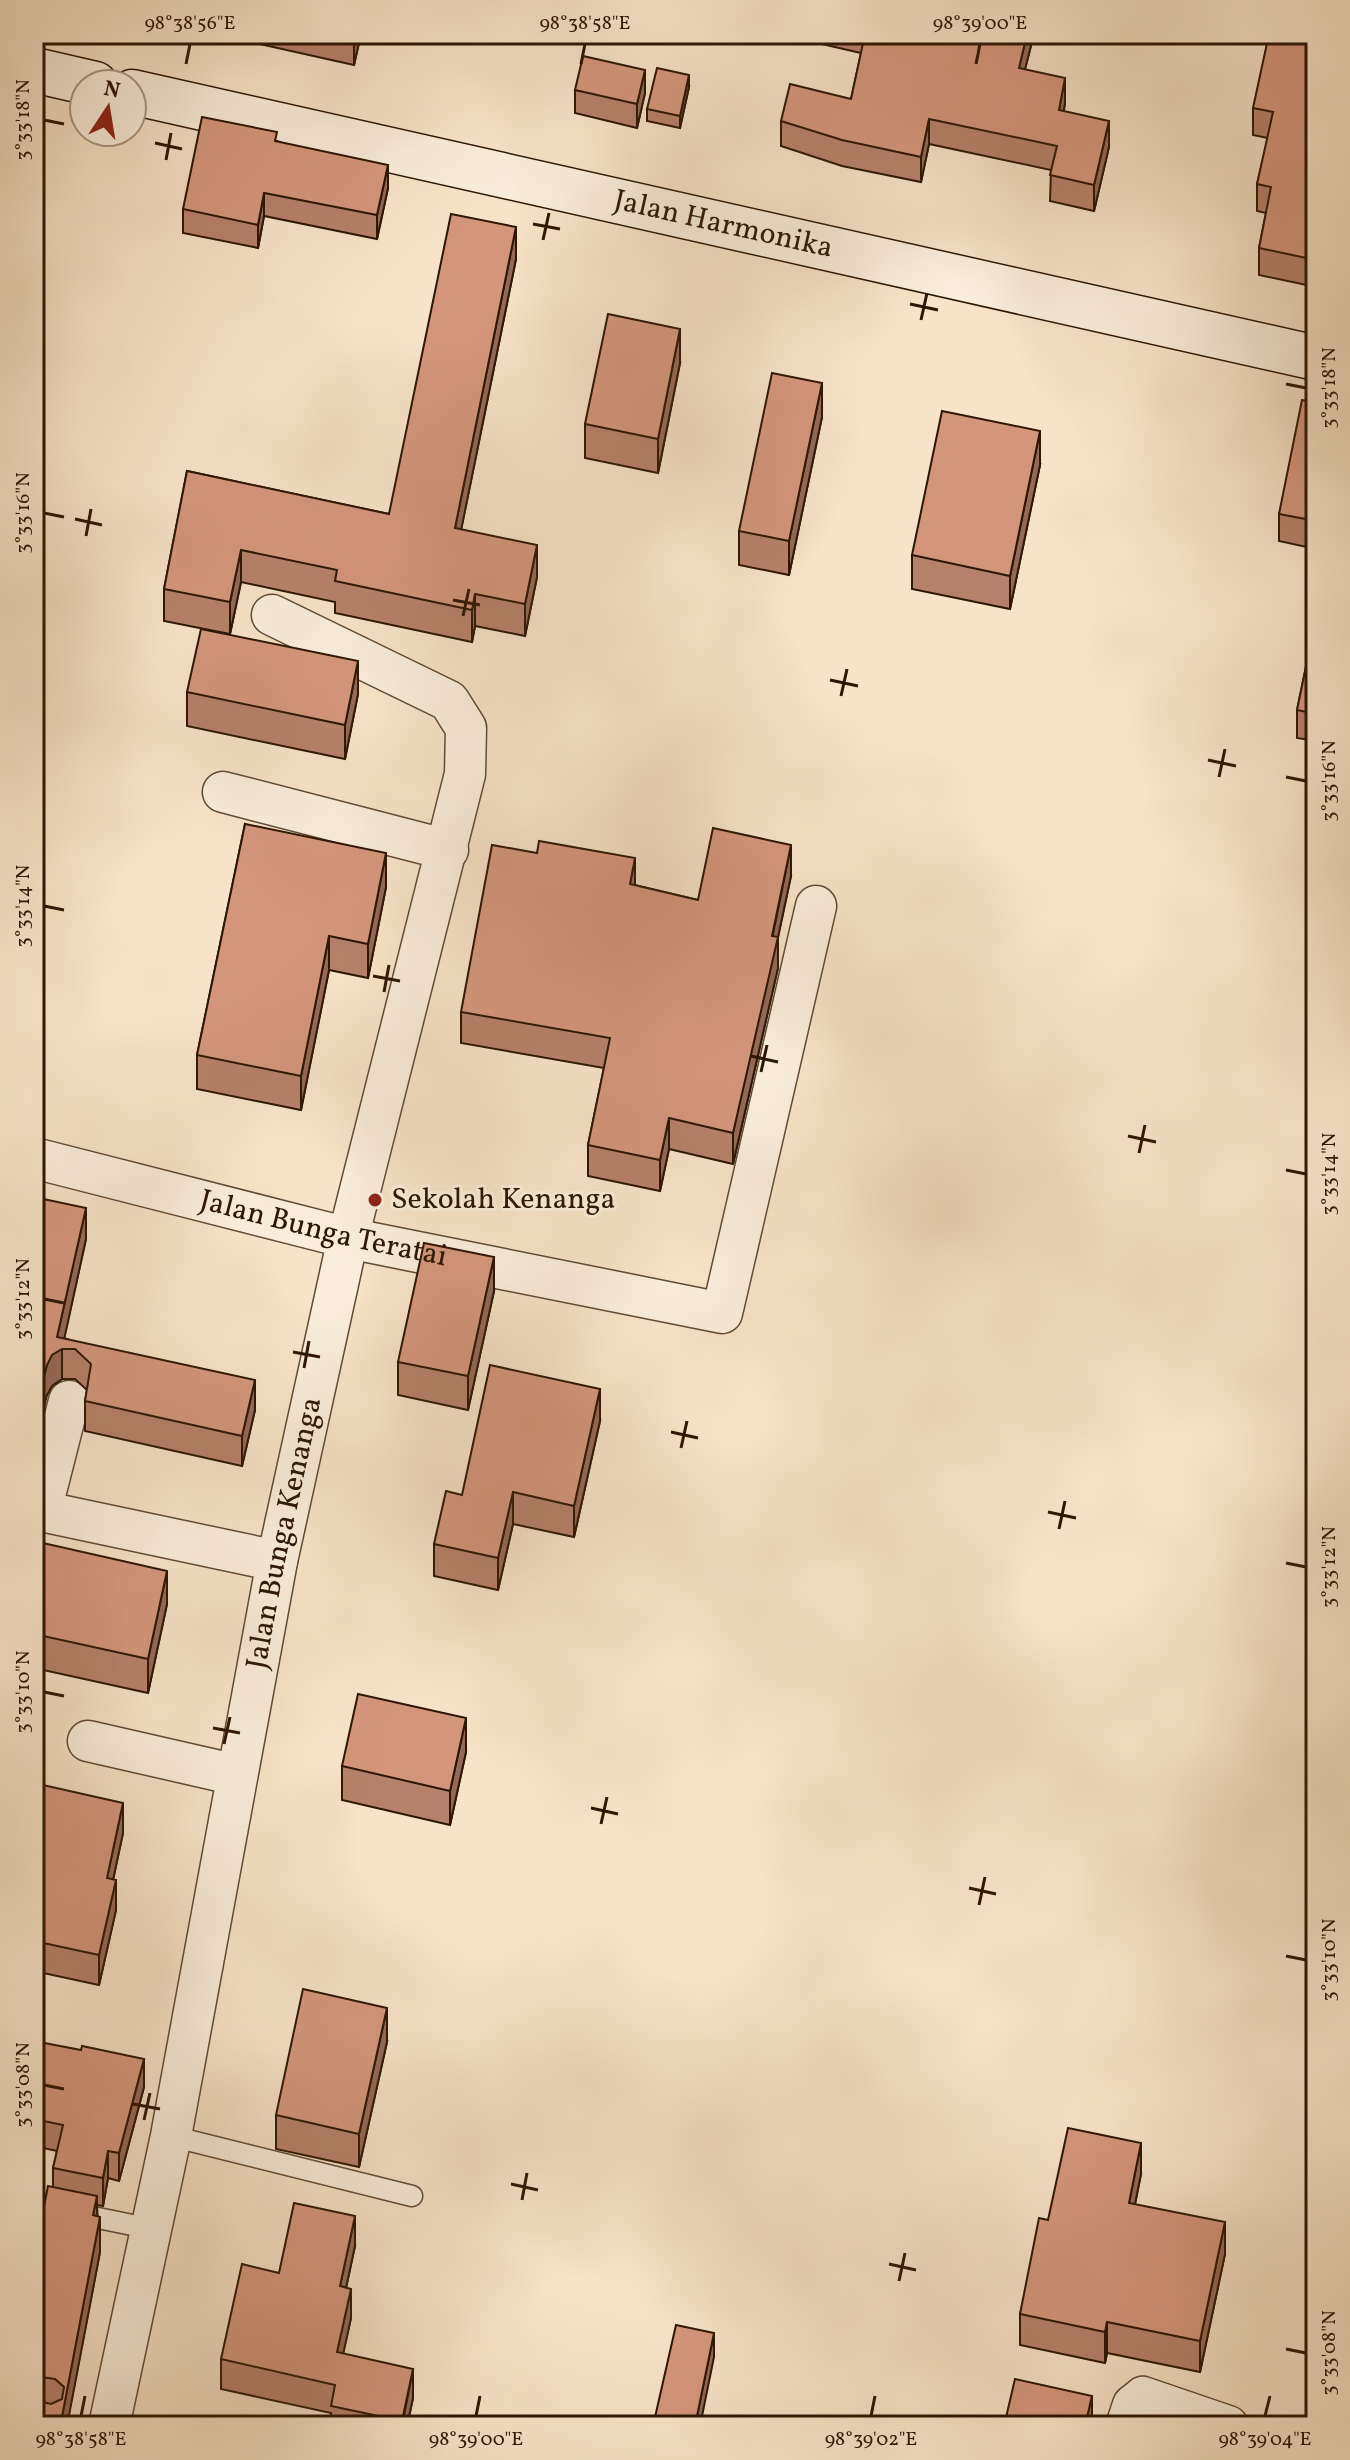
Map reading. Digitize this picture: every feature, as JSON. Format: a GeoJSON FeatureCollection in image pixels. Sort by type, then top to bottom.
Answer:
{"type":"FeatureCollection","features":[{"type":"Feature","properties":{"kind":"street"},"geometry":{"type":"LineString","coordinates":[[34,70],[68,78]]}},
{"type":"Feature","properties":{"kind":"street","name":"Jalan Harmonika"},"geometry":{"type":"LineString","coordinates":[[148,96],[1316,358]]}},
{"type":"Feature","properties":{"kind":"street","name":"Jalan Bunga Kenanga"},"geometry":{"type":"LineString","coordinates":[[109,2426],[171,2136],[277,1561],[348,1238],[465,774],[466,728],[449,701],[272,615]]}},
{"type":"Feature","properties":{"kind":"street"},"geometry":{"type":"LineString","coordinates":[[223,792],[448,850]]}},
{"type":"Feature","properties":{"kind":"street","name":"Jalan Bunga Teratai"},"geometry":{"type":"LineString","coordinates":[[34,1158],[348,1238],[722,1313],[816,906]]}},
{"type":"Feature","properties":{"kind":"street"},"geometry":{"type":"LineString","coordinates":[[69,1401],[41,1511],[277,1561]]}},
{"type":"Feature","properties":{"kind":"street"},"geometry":{"type":"LineString","coordinates":[[88,1741],[237,1775]]}},
{"type":"Feature","properties":{"kind":"street"},"geometry":{"type":"LineString","coordinates":[[1126,2426],[1133,2405],[1143,2397],[1228,2426]]}},
{"type":"Feature","properties":{"kind":"lane"},"geometry":{"type":"LineString","coordinates":[[171,2136],[412,2196]]}},
{"type":"Feature","properties":{"kind":"lane"},"geometry":{"type":"LineString","coordinates":[[34,2205],[152,2229]]}},
{"type":"Feature","properties":{"kind":"building"},"geometry":{"type":"Polygon","coordinates":[[[865,34],[1027,34],[1019,68],[1065,78],[1059,110],[1109,121],[1094,185],[1050,175],[1057,146],[929,119],[921,157],[842,140],[781,121],[790,84],[851,99],[865,34]]]}},
{"type":"Feature","properties":{"kind":"building"},"geometry":{"type":"Polygon","coordinates":[[[1269,34],[1316,34],[1316,260],[1259,248],[1271,187],[1257,184],[1273,112],[1253,108],[1269,34]]]}},
{"type":"Feature","properties":{"kind":"building"},"geometry":{"type":"Polygon","coordinates":[[[583,56],[645,70],[637,104],[575,90],[583,56]]]}},
{"type":"Feature","properties":{"kind":"building"},"geometry":{"type":"Polygon","coordinates":[[[657,68],[689,75],[680,116],[647,109],[657,68]]]}},
{"type":"Feature","properties":{"kind":"building"},"geometry":{"type":"Polygon","coordinates":[[[202,117],[277,132],[275,141],[388,165],[377,215],[264,193],[258,225],[183,209],[202,117]]]}},
{"type":"Feature","properties":{"kind":"building"},"geometry":{"type":"Polygon","coordinates":[[[451,214],[516,227],[455,528],[537,545],[525,604],[475,594],[472,610],[335,581],[337,570],[241,550],[230,602],[164,589],[187,471],[389,514],[451,214]]]}},
{"type":"Feature","properties":{"kind":"building"},"geometry":{"type":"Polygon","coordinates":[[[608,314],[680,329],[658,439],[585,424],[608,314]]]}},
{"type":"Feature","properties":{"kind":"building"},"geometry":{"type":"Polygon","coordinates":[[[772,373],[822,383],[789,541],[739,531],[772,373]]]}},
{"type":"Feature","properties":{"kind":"building"},"geometry":{"type":"Polygon","coordinates":[[[1302,400],[1316,403],[1316,521],[1279,514],[1302,400]]]}},
{"type":"Feature","properties":{"kind":"building"},"geometry":{"type":"Polygon","coordinates":[[[942,411],[1040,431],[1010,576],[912,555],[942,411]]]}},
{"type":"Feature","properties":{"kind":"building"},"geometry":{"type":"Polygon","coordinates":[[[1316,618],[1316,714],[1297,710],[1316,618]]]}},
{"type":"Feature","properties":{"kind":"building"},"geometry":{"type":"Polygon","coordinates":[[[201,629],[358,661],[345,725],[187,692],[201,629]]]}},
{"type":"Feature","properties":{"kind":"building"},"geometry":{"type":"Polygon","coordinates":[[[245,824],[386,853],[368,944],[329,936],[301,1076],[197,1055],[245,824]]]}},
{"type":"Feature","properties":{"kind":"building"},"geometry":{"type":"Polygon","coordinates":[[[713,828],[791,845],[772,936],[778,937],[733,1133],[669,1118],[660,1160],[588,1145],[610,1038],[461,1012],[492,845],[537,853],[539,841],[635,858],[630,884],[698,900],[713,828]]]}},
{"type":"Feature","properties":{"kind":"building"},"geometry":{"type":"Polygon","coordinates":[[[34,1197],[86,1208],[57,1337],[255,1380],[242,1436],[85,1401],[91,1364],[75,1349],[62,1349],[52,1355],[34,1415],[34,1197]]]}},
{"type":"Feature","properties":{"kind":"building"},"geometry":{"type":"Polygon","coordinates":[[[424,1243],[494,1257],[468,1376],[398,1362],[424,1243]]]}},
{"type":"Feature","properties":{"kind":"building"},"geometry":{"type":"Polygon","coordinates":[[[490,1365],[600,1389],[574,1506],[513,1492],[498,1558],[434,1544],[446,1491],[462,1495],[490,1365]]]}},
{"type":"Feature","properties":{"kind":"building"},"geometry":{"type":"Polygon","coordinates":[[[34,1541],[167,1571],[148,1659],[34,1634],[34,1541]]]}},
{"type":"Feature","properties":{"kind":"building"},"geometry":{"type":"Polygon","coordinates":[[[358,1694],[466,1718],[450,1791],[342,1766],[358,1694]]]}},
{"type":"Feature","properties":{"kind":"building"},"geometry":{"type":"Polygon","coordinates":[[[34,1731],[40,1732],[34,1762],[34,1731]]]}},
{"type":"Feature","properties":{"kind":"building"},"geometry":{"type":"Polygon","coordinates":[[[34,1783],[123,1803],[107,1878],[116,1880],[99,1955],[34,1941],[34,1783]]]}},
{"type":"Feature","properties":{"kind":"building"},"geometry":{"type":"Polygon","coordinates":[[[303,1989],[387,2008],[359,2134],[276,2115],[303,1989]]]}},
{"type":"Feature","properties":{"kind":"building"},"geometry":{"type":"Polygon","coordinates":[[[34,2041],[81,2050],[82,2046],[144,2059],[119,2153],[108,2151],[103,2178],[53,2168],[63,2125],[34,2119],[34,2041]]]}},
{"type":"Feature","properties":{"kind":"building"},"geometry":{"type":"Polygon","coordinates":[[[1068,2128],[1141,2143],[1129,2203],[1225,2222],[1200,2341],[1107,2322],[1105,2332],[1020,2314],[1039,2218],[1048,2220],[1068,2128]]]}},
{"type":"Feature","properties":{"kind":"building"},"geometry":{"type":"Polygon","coordinates":[[[48,2186],[97,2196],[93,2215],[100,2217],[61,2422],[70,2426],[34,2426],[34,2400],[51,2404],[62,2399],[64,2387],[55,2379],[34,2376],[34,2204],[44,2206],[48,2186]]]}},
{"type":"Feature","properties":{"kind":"building"},"geometry":{"type":"Polygon","coordinates":[[[294,2203],[355,2216],[340,2286],[351,2289],[337,2352],[413,2369],[402,2421],[331,2406],[335,2385],[221,2359],[242,2264],[279,2273],[294,2203]]]}},
{"type":"Feature","properties":{"kind":"building"},"geometry":{"type":"Polygon","coordinates":[[[676,2325],[714,2333],[695,2426],[653,2426],[676,2325]]]}},
{"type":"Feature","properties":{"kind":"building"},"geometry":{"type":"Polygon","coordinates":[[[1015,2379],[1092,2396],[1085,2426],[1004,2426],[1015,2379]]]}},
{"type":"Feature","properties":{"kind":"building"},"geometry":{"type":"Polygon","coordinates":[[[1168,2421],[1192,2426],[1167,2426],[1168,2421]]]}},
{"type":"Feature","properties":{"kind":"place","name":"Sekolah Kenanga"},"geometry":{"type":"Point","coordinates":[375,1200]}}]}
